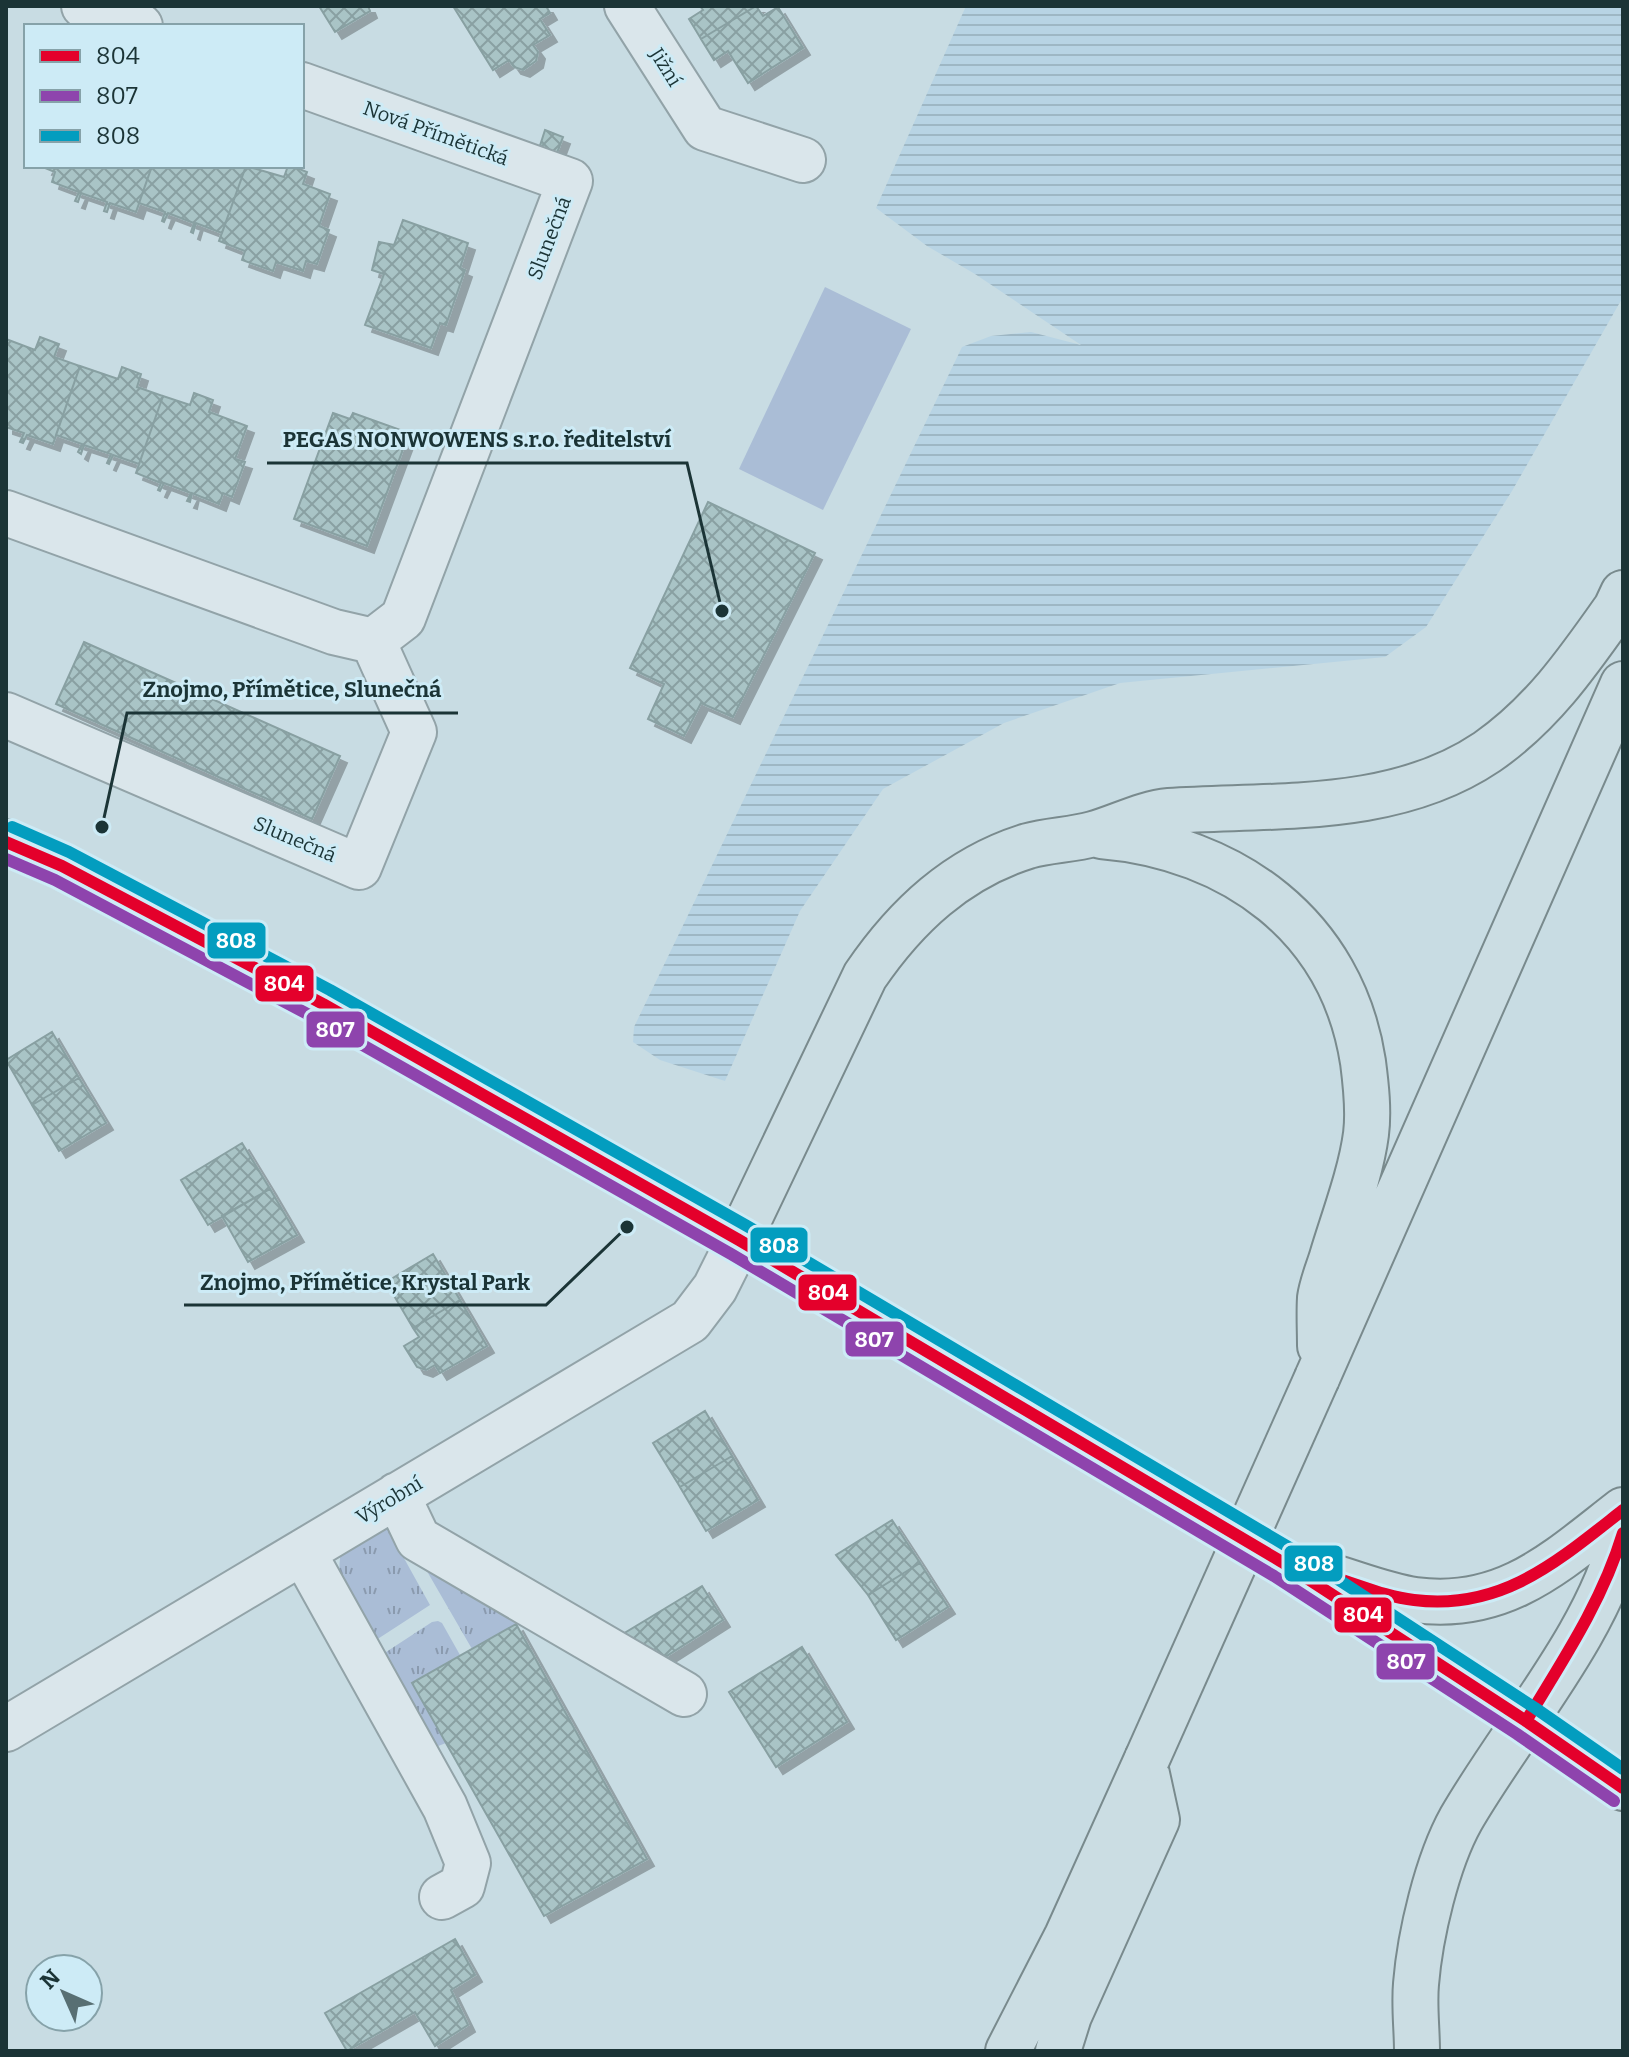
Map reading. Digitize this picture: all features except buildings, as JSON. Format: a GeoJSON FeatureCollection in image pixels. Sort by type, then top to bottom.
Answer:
{"type":"FeatureCollection","features":[{"type":"Feature","properties":{"kind":"main road"},"geometry":{"type":"LineString","coordinates":[[739,1240],[865,976],[910,917],[959,879],[1027,846],[1090,835],[1164,812],[1322,804],[1408,789],[1444,774],[1485,753],[1549,699],[1616,608],[1623,593]]}},
{"type":"Feature","properties":{"kind":"main road"},"geometry":{"type":"LineString","coordinates":[[1008,2051],[1067,1936],[1146,1762],[1623,684]]}},
{"type":"Feature","properties":{"kind":"main road"},"geometry":{"type":"LineString","coordinates":[[1090,835],[1130,838],[1169,847],[1206,860],[1241,879],[1273,902],[1304,931],[1330,965],[1347,999],[1358,1033],[1365,1080],[1366,1134],[1320,1296],[1318,1375]]}},
{"type":"Feature","properties":{"kind":"main road"},"geometry":{"type":"LineString","coordinates":[[6,842],[62,866],[323,1004],[739,1240],[1282,1562],[1623,1788]]}},
{"type":"Feature","properties":{"kind":"main road"},"geometry":{"type":"LineString","coordinates":[[1282,1562],[1412,1600],[1470,1601],[1522,1584],[1544,1571],[1623,1510]]}},
{"type":"Feature","properties":{"kind":"main road"},"geometry":{"type":"LineString","coordinates":[[1417,2051],[1416,1984],[1434,1884],[1460,1821],[1585,1624],[1616,1561],[1623,1533]]}},
{"type":"Feature","properties":{"kind":"main road"},"geometry":{"type":"LineString","coordinates":[[1058,2051],[1069,2016],[1157,1820],[1146,1762]]}},
{"type":"Feature","properties":{"kind":"street"},"geometry":{"type":"LineString","coordinates":[[84,6],[134,24]]}},
{"type":"Feature","properties":{"kind":"street","name":"Jižní"},"geometry":{"type":"LineString","coordinates":[[627,6],[705,128],[803,160]]}},
{"type":"Feature","properties":{"kind":"street","name":"Nová Přímětická"},"geometry":{"type":"LineString","coordinates":[[304,86],[570,181]]}},
{"type":"Feature","properties":{"kind":"street","name":"Slunečná"},"geometry":{"type":"LineString","coordinates":[[6,715],[359,867],[414,732],[373,641],[403,618],[570,181]]}},
{"type":"Feature","properties":{"kind":"street"},"geometry":{"type":"LineString","coordinates":[[6,513],[334,632],[373,641]]}},
{"type":"Feature","properties":{"kind":"street","name":"Výrobní"},"geometry":{"type":"LineString","coordinates":[[6,1729],[690,1321],[715,1288],[739,1240]]}},
{"type":"Feature","properties":{"kind":"street"},"geometry":{"type":"LineString","coordinates":[[397,1495],[418,1539],[684,1694]]}},
{"type":"Feature","properties":{"kind":"street"},"geometry":{"type":"LineString","coordinates":[[303,1552],[445,1807],[468,1863],[462,1886],[442,1897]]}},
{"type":"Feature","properties":{"kind":"shaded area"},"geometry":{"type":"Polygon","coordinates":[[[966,6],[1623,6],[1623,297],[1512,491],[1426,627],[1385,657],[1120,683],[1004,723],[883,789],[800,911],[725,1081],[660,1060],[633,1042],[634,1027],[962,347],[991,336],[1031,332],[1081,345],[975,274],[927,246],[876,208],[966,6]]]}},
{"type":"Feature","properties":{"kind":"green space"},"geometry":{"type":"Polygon","coordinates":[[[825,287],[911,329],[823,510],[739,469],[825,287]]]}},
{"type":"Feature","properties":{"kind":"green space"},"geometry":{"type":"Polygon","coordinates":[[[385,1524],[430,1605],[373,1642],[346,1598],[340,1562],[342,1548],[385,1524]]]}},
{"type":"Feature","properties":{"kind":"green space"},"geometry":{"type":"Polygon","coordinates":[[[417,1554],[503,1605],[516,1624],[472,1649],[417,1554]]]}},
{"type":"Feature","properties":{"kind":"green space"},"geometry":{"type":"Polygon","coordinates":[[[438,1621],[460,1655],[412,1683],[446,1743],[433,1748],[380,1656],[438,1621]]]}},
{"type":"Feature","properties":{"kind":"transit line","name":"808"},"geometry":{"type":"LineString","coordinates":[[12,827],[69,852],[330,990],[747,1226],[1290,1548],[1623,1769]]}},
{"type":"Feature","properties":{"kind":"transit line","name":"804"},"geometry":{"type":"LineString","coordinates":[[6,842],[62,866],[323,1004],[739,1240],[1282,1562],[1623,1788]]}},
{"type":"Feature","properties":{"kind":"transit line","name":"807"},"geometry":{"type":"LineString","coordinates":[[6,859],[55,880],[315,1018],[731,1254],[1274,1576],[1614,1801]]}},
{"type":"Feature","properties":{"kind":"transit line","name":"804"},"geometry":{"type":"LineString","coordinates":[[1336,1578],[1414,1600],[1475,1598],[1502,1590],[1552,1564],[1623,1510]]}},
{"type":"Feature","properties":{"kind":"transit line","name":"804"},"geometry":{"type":"LineString","coordinates":[[1526,1721],[1593,1607],[1623,1533]]}},
{"type":"Feature","properties":{"kind":"place","name":"PEGAS NONWOWENS s.r.o. ředitelství"},"geometry":{"type":"Point","coordinates":[722,611]}},
{"type":"Feature","properties":{"kind":"place","name":"Znojmo, Přímětice, Slunečná"},"geometry":{"type":"Point","coordinates":[102,827]}},
{"type":"Feature","properties":{"kind":"place","name":"Znojmo, Přímětice, Krystal Park"},"geometry":{"type":"Point","coordinates":[627,1227]}}]}
